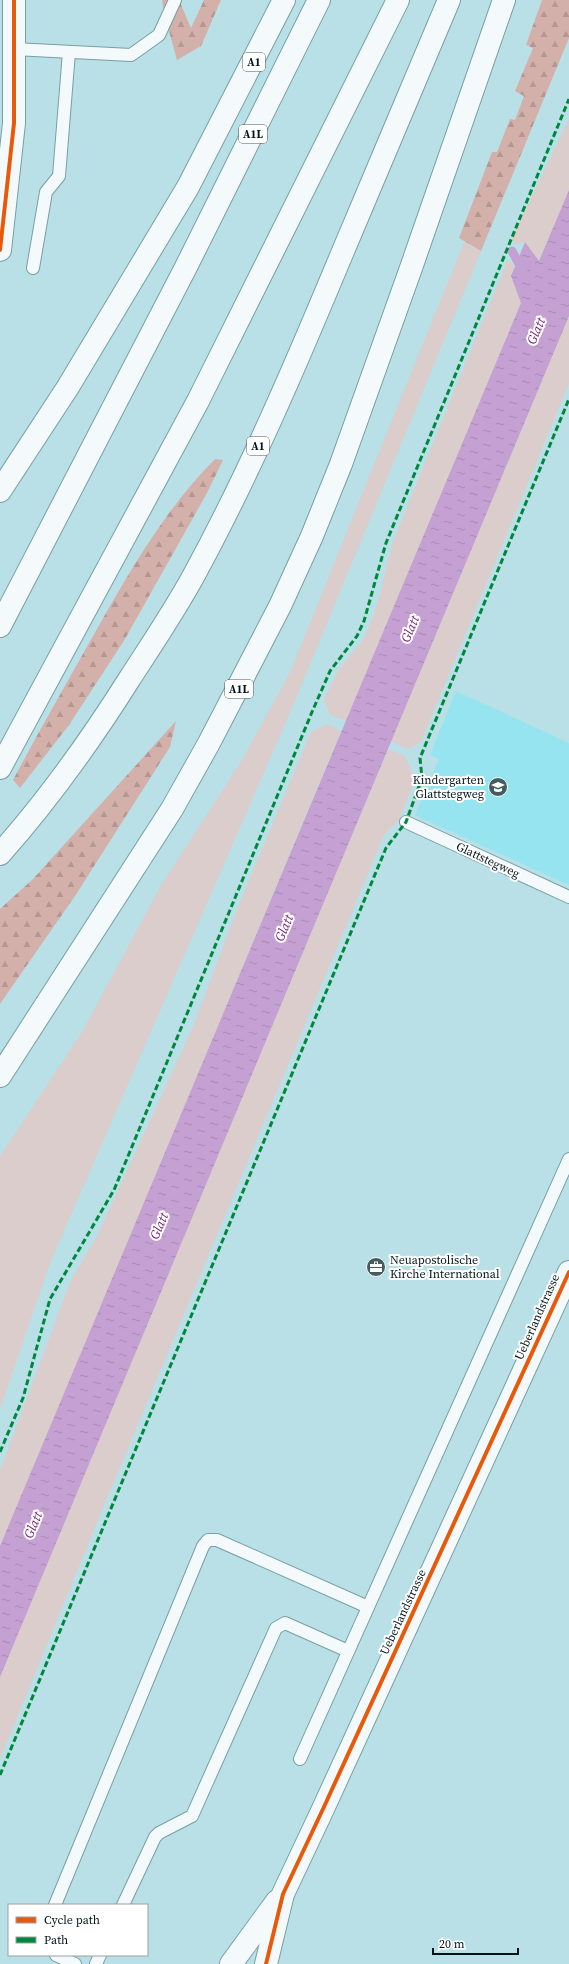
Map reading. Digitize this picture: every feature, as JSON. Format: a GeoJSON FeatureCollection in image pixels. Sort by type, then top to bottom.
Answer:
{"type":"FeatureCollection","features":[{"type":"Feature","properties":{"kind":"main road"},"geometry":{"type":"LineString","coordinates":[[0,250],[14,123],[14,0]]}},
{"type":"Feature","properties":{"kind":"main road","name":"A1"},"geometry":{"type":"LineString","coordinates":[[0,491],[72,381],[188,187],[284,0]]}},
{"type":"Feature","properties":{"kind":"main road","name":"A1L"},"geometry":{"type":"LineString","coordinates":[[0,626],[186,268],[319,0]]}},
{"type":"Feature","properties":{"kind":"main road"},"geometry":{"type":"LineString","coordinates":[[0,768],[198,401],[398,0]]}},
{"type":"Feature","properties":{"kind":"main road","name":"A1"},"geometry":{"type":"LineString","coordinates":[[0,854],[22,829],[68,769],[113,706],[154,642],[204,556],[254,454],[292,370],[449,0]]}},
{"type":"Feature","properties":{"kind":"main road","name":"A1L"},"geometry":{"type":"LineString","coordinates":[[0,1076],[172,808],[213,736],[280,606],[312,536],[341,464],[381,354],[504,0]]}},
{"type":"Feature","properties":{"kind":"main road","name":"Ueberlandstrasse"},"geometry":{"type":"LineString","coordinates":[[266,1964],[283,1894],[569,1272]]}},
{"type":"Feature","properties":{"kind":"main road"},"geometry":{"type":"LineString","coordinates":[[231,1964],[283,1894]]}},
{"type":"Feature","properties":{"kind":"lane"},"geometry":{"type":"LineString","coordinates":[[14,49],[131,55],[160,35],[175,0]]}},
{"type":"Feature","properties":{"kind":"lane"},"geometry":{"type":"LineString","coordinates":[[33,268],[46,192],[59,176],[69,52]]}},
{"type":"Feature","properties":{"kind":"lane","name":"Glattstegweg"},"geometry":{"type":"LineString","coordinates":[[406,822],[569,897]]}},
{"type":"Feature","properties":{"kind":"lane"},"geometry":{"type":"LineString","coordinates":[[300,1760],[569,1159]]}},
{"type":"Feature","properties":{"kind":"lane"},"geometry":{"type":"LineString","coordinates":[[55,1904],[203,1546],[208,1540],[217,1540],[368,1607]]}},
{"type":"Feature","properties":{"kind":"lane"},"geometry":{"type":"LineString","coordinates":[[123,1904],[155,1837],[159,1833],[192,1816],[276,1628],[285,1623],[348,1651]]}},
{"type":"Feature","properties":{"kind":"lane"},"geometry":{"type":"LineString","coordinates":[[58,1956],[75,1964]]}},
{"type":"Feature","properties":{"kind":"shaded area"},"geometry":{"type":"Polygon","coordinates":[[[569,119],[569,190],[539,261],[525,242],[516,244],[511,240],[569,119]]]}},
{"type":"Feature","properties":{"kind":"shaded area"},"geometry":{"type":"Polygon","coordinates":[[[464,242],[481,251],[289,715],[50,1263],[0,1410],[0,1156],[82,1032],[160,887],[242,760],[290,672],[464,242]]]}},
{"type":"Feature","properties":{"kind":"shaded area"},"geometry":{"type":"Polygon","coordinates":[[[508,259],[514,266],[511,276],[521,303],[346,721],[330,715],[324,699],[339,669],[365,637],[378,602],[392,544],[508,259]]]}},
{"type":"Feature","properties":{"kind":"shaded area"},"geometry":{"type":"Polygon","coordinates":[[[569,316],[569,383],[421,742],[408,749],[391,741],[569,316]]]}},
{"type":"Feature","properties":{"kind":"shaded area","name":"Kindergarten Glattstegweg"},"geometry":{"type":"Polygon","coordinates":[[[456,691],[569,743],[569,885],[415,815],[439,759],[430,755],[456,691]]]}},
{"type":"Feature","properties":{"kind":"shaded area"},"geometry":{"type":"Polygon","coordinates":[[[327,724],[341,731],[0,1548],[0,1471],[70,1282],[98,1234],[193,1027],[240,902],[311,732],[327,724]]]}},
{"type":"Feature","properties":{"kind":"shaded area"},"geometry":{"type":"Polygon","coordinates":[[[388,749],[405,756],[415,780],[399,820],[384,835],[98,1520],[0,1759],[0,1676],[388,749]]]}},
{"type":"Feature","properties":{"kind":"green space"},"geometry":{"type":"Polygon","coordinates":[[[162,0],[179,0],[191,28],[204,0],[221,0],[201,46],[177,60],[164,13],[162,0]]]}},
{"type":"Feature","properties":{"kind":"green space"},"geometry":{"type":"Polygon","coordinates":[[[542,0],[569,0],[569,38],[481,251],[459,238],[492,152],[497,152],[510,119],[515,120],[524,96],[515,91],[533,48],[526,45],[542,0]]]}},
{"type":"Feature","properties":{"kind":"green space"},"geometry":{"type":"Polygon","coordinates":[[[215,459],[223,460],[207,493],[125,639],[69,725],[20,788],[13,780],[136,562],[150,540],[181,498],[215,459]]]}},
{"type":"Feature","properties":{"kind":"green space"},"geometry":{"type":"Polygon","coordinates":[[[176,721],[170,747],[75,896],[0,1004],[0,909],[33,879],[176,721]]]}},
{"type":"Feature","properties":{"kind":"water","name":"Glatt"},"geometry":{"type":"Polygon","coordinates":[[[569,190],[569,316],[0,1677],[0,1546],[521,303],[511,276],[525,242],[539,261],[569,190]]]}},
{"type":"Feature","properties":{"kind":"waterway"},"geometry":{"type":"LineString","coordinates":[[512,251],[523,271]]}},
{"type":"Feature","properties":{"kind":"marked path"},"geometry":{"type":"LineString","coordinates":[[0,1452],[23,1398],[50,1299],[114,1190],[330,671],[357,636],[364,621],[386,543],[569,99]]}},
{"type":"Feature","properties":{"kind":"marked path"},"geometry":{"type":"LineString","coordinates":[[0,1775],[386,848],[406,822],[422,778],[420,758],[569,399]]}},
{"type":"Feature","properties":{"kind":"cycle path"},"geometry":{"type":"LineString","coordinates":[[0,250],[14,123],[14,0]]}},
{"type":"Feature","properties":{"kind":"cycle path"},"geometry":{"type":"LineString","coordinates":[[266,1964],[283,1894],[569,1272]]}},
{"type":"Feature","properties":{"kind":"place","name":"Kindergarten Glattstegweg"},"geometry":{"type":"Point","coordinates":[498,787]}},
{"type":"Feature","properties":{"kind":"place","name":"Neuapostolische Kirche International"},"geometry":{"type":"Point","coordinates":[376,1267]}}]}
